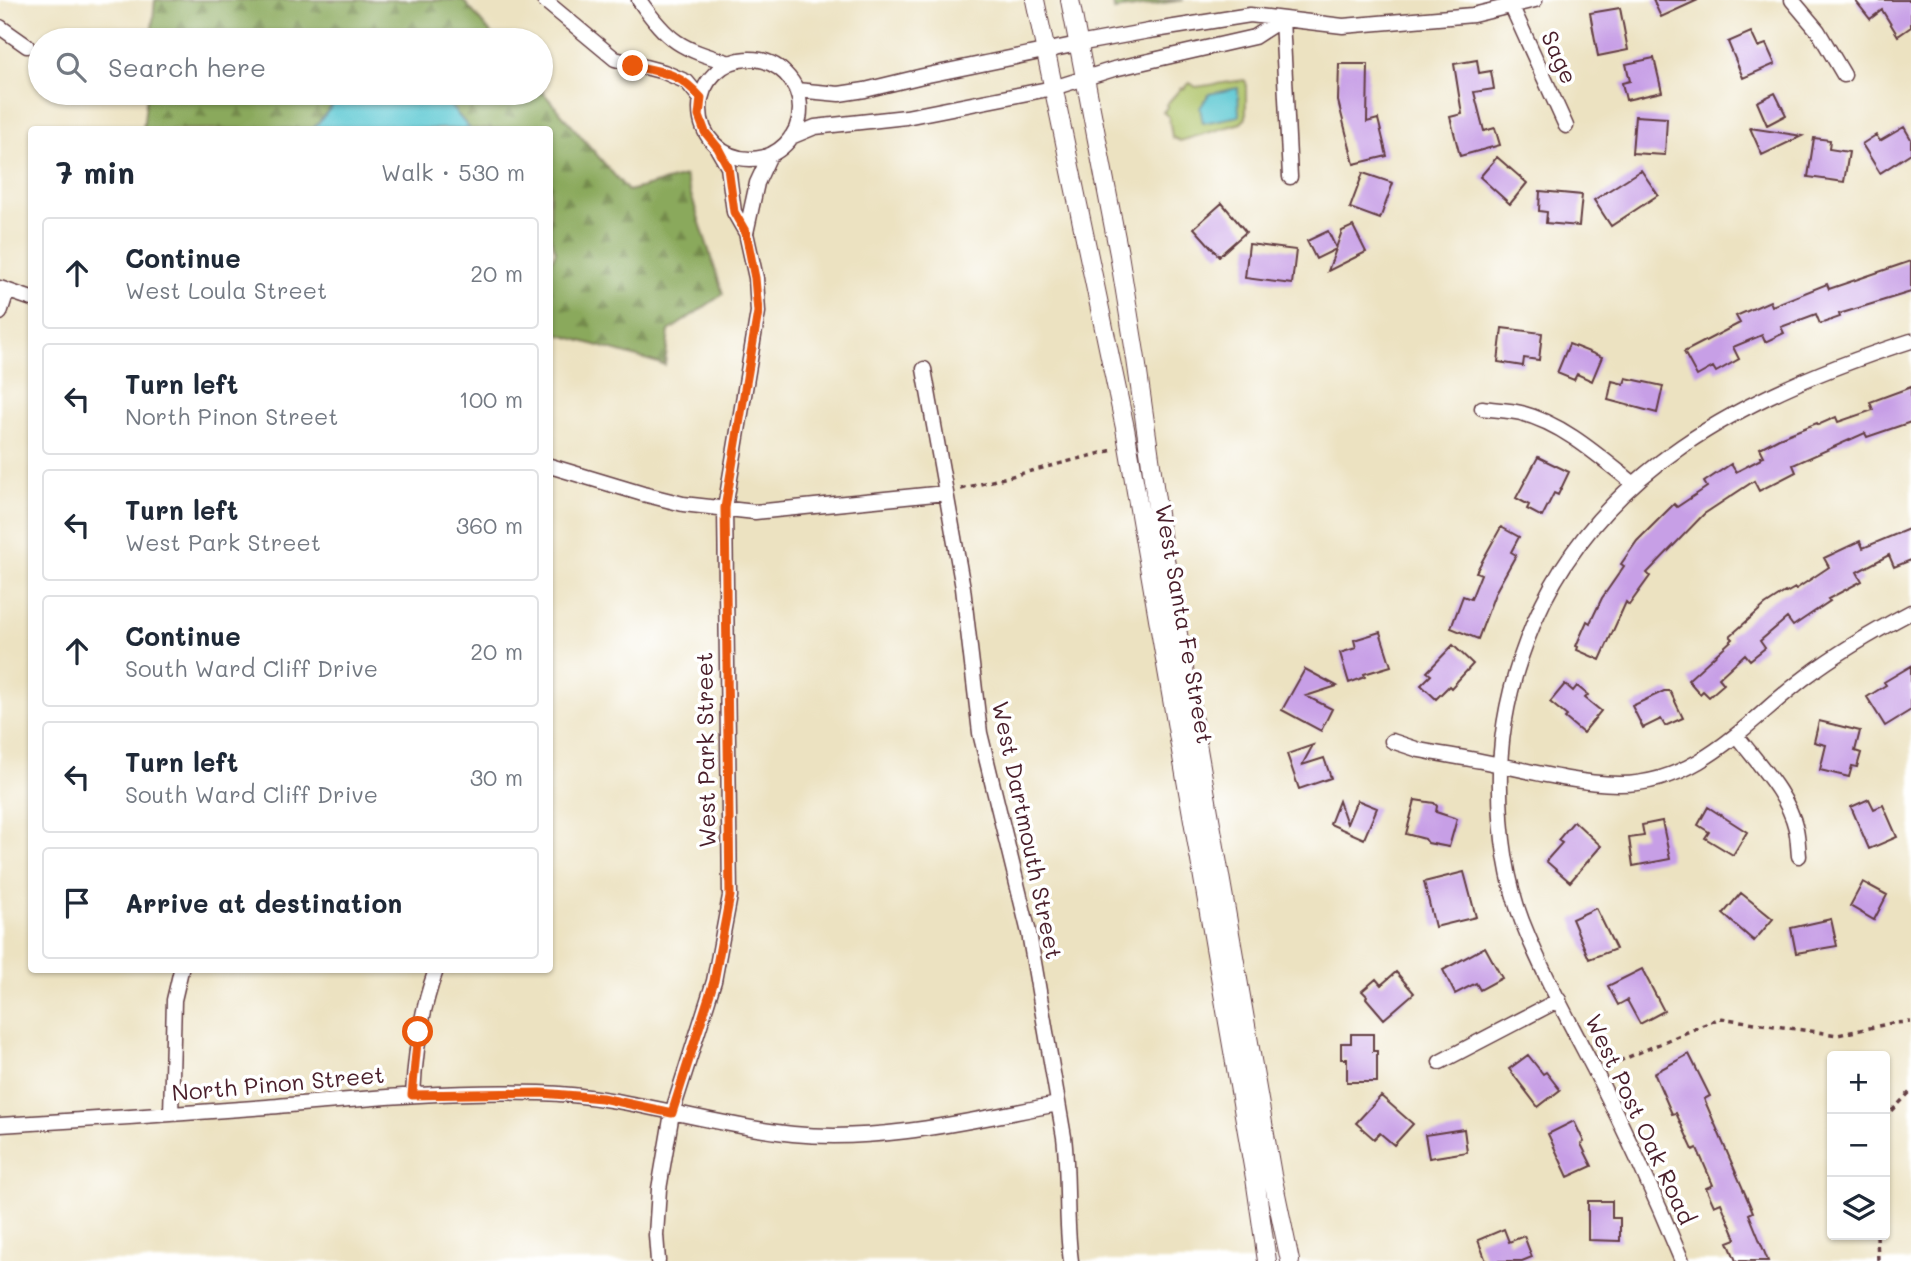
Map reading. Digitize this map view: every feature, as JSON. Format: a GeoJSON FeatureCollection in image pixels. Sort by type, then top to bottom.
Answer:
{"type":"FeatureCollection","features":[{"type":"Feature","properties":{"kind":"street"},"geometry":{"type":"LineString","coordinates":[[544,0],[615,59],[664,72],[687,82],[701,98]]}},
{"type":"Feature","properties":{"kind":"street"},"geometry":{"type":"LineString","coordinates":[[639,0],[660,29],[678,44],[730,63]]}},
{"type":"Feature","properties":{"kind":"street","name":"West Santa Fe Street"},"geometry":{"type":"LineString","coordinates":[[1035,0],[1128,446],[1253,1164],[1266,1261]]}},
{"type":"Feature","properties":{"kind":"street","name":"West Santa Fe Street"},"geometry":{"type":"LineString","coordinates":[[1070,0],[1119,254],[1165,555],[1270,1161],[1290,1261]]}},
{"type":"Feature","properties":{"kind":"street"},"geometry":{"type":"LineString","coordinates":[[796,90],[839,94],[864,90],[1149,30],[1250,15],[1343,26],[1473,15],[1535,0]]}},
{"type":"Feature","properties":{"kind":"street"},"geometry":{"type":"LineString","coordinates":[[1792,0],[1818,31],[1844,75]]}},
{"type":"Feature","properties":{"kind":"street","name":"Sage"},"geometry":{"type":"LineString","coordinates":[[1512,7],[1566,126]]}},
{"type":"Feature","properties":{"kind":"street"},"geometry":{"type":"LineString","coordinates":[[791,137],[816,127],[966,107],[1053,88],[1114,69],[1254,37],[1282,19]]}},
{"type":"Feature","properties":{"kind":"street"},"geometry":{"type":"LineString","coordinates":[[1282,19],[1290,177]]}},
{"type":"Feature","properties":{"kind":"street"},"geometry":{"type":"LineString","coordinates":[[0,27],[27,46]]}},
{"type":"Feature","properties":{"kind":"street"},"geometry":{"type":"LineString","coordinates":[[745,59],[761,60],[776,66],[788,76],[796,90],[800,105],[799,121],[791,137],[770,155],[747,160],[730,156],[718,148],[705,132],[699,116],[701,98],[711,77],[730,63],[745,59]]}},
{"type":"Feature","properties":{"kind":"street","name":"West Park Street"},"geometry":{"type":"LineString","coordinates":[[658,1261],[656,1235],[659,1189],[672,1113],[714,981],[730,896],[725,508],[758,312],[755,278],[746,233],[734,212],[728,167],[718,148]]}},
{"type":"Feature","properties":{"kind":"street","name":"West Park Street"},"geometry":{"type":"LineString","coordinates":[[746,233],[757,183],[770,155]]}},
{"type":"Feature","properties":{"kind":"street"},"geometry":{"type":"LineString","coordinates":[[0,313],[4,290],[28,298]]}},
{"type":"Feature","properties":{"kind":"street","name":"West Post Oak Road"},"geometry":{"type":"LineString","coordinates":[[1679,1260],[1635,1150],[1522,920],[1508,873],[1500,811],[1502,738],[1508,700],[1535,620],[1570,555],[1601,515],[1634,484],[1669,454],[1761,400],[1820,373],[1911,341]]}},
{"type":"Feature","properties":{"kind":"street","name":"West Dartmouth Street"},"geometry":{"type":"LineString","coordinates":[[924,369],[963,587],[980,733],[1029,933],[1058,1104],[1067,1163],[1067,1212],[1072,1261]]}},
{"type":"Feature","properties":{"kind":"street"},"geometry":{"type":"LineString","coordinates":[[1482,408],[1521,413],[1550,424],[1593,452],[1634,484]]}},
{"type":"Feature","properties":{"kind":"street"},"geometry":{"type":"LineString","coordinates":[[553,467],[643,495],[683,504],[755,512],[945,493]]}},
{"type":"Feature","properties":{"kind":"street"},"geometry":{"type":"LineString","coordinates":[[1392,741],[1419,750],[1589,781],[1619,784],[1645,782],[1676,774],[1705,760],[1806,677],[1854,643],[1911,612]]}},
{"type":"Feature","properties":{"kind":"street"},"geometry":{"type":"LineString","coordinates":[[1737,736],[1775,786],[1788,808],[1796,829],[1799,856]]}},
{"type":"Feature","properties":{"kind":"street"},"geometry":{"type":"LineString","coordinates":[[171,1114],[174,1000],[180,973]]}},
{"type":"Feature","properties":{"kind":"street"},"geometry":{"type":"LineString","coordinates":[[412,1095],[418,1032],[424,1003],[435,973]]}},
{"type":"Feature","properties":{"kind":"street","name":"West Post Oak Road"},"geometry":{"type":"LineString","coordinates":[[1440,1062],[1559,1000]]}},
{"type":"Feature","properties":{"kind":"street","name":"North Pinon Street"},"geometry":{"type":"LineString","coordinates":[[0,1125],[412,1095],[541,1093],[602,1098],[740,1127],[795,1134],[837,1135],[916,1129],[1058,1104]]}},
{"type":"Feature","properties":{"kind":"path"},"geometry":{"type":"LineString","coordinates":[[945,493],[1128,446]]}},
{"type":"Feature","properties":{"kind":"path"},"geometry":{"type":"LineString","coordinates":[[1595,1072],[1720,1018],[1838,1035],[1892,1023],[1911,1022]]}},
{"type":"Feature","properties":{"kind":"path"},"geometry":{"type":"LineString","coordinates":[[1889,1114],[1911,1091]]}},
{"type":"Feature","properties":{"kind":"path"},"geometry":{"type":"LineString","coordinates":[[1877,1240],[1878,1261]]}},
{"type":"Feature","properties":{"kind":"green space"},"geometry":{"type":"Polygon","coordinates":[[[155,0],[463,0],[487,28],[152,28],[155,0]]]}},
{"type":"Feature","properties":{"kind":"green space"},"geometry":{"type":"Polygon","coordinates":[[[1113,0],[1184,0],[1114,10],[1113,0]]]}},
{"type":"Feature","properties":{"kind":"green space"},"geometry":{"type":"Polygon","coordinates":[[[1244,80],[1246,118],[1241,123],[1180,141],[1172,137],[1169,117],[1163,112],[1181,88],[1190,83],[1196,87],[1244,80]]]}},
{"type":"Feature","properties":{"kind":"green space"},"geometry":{"type":"Polygon","coordinates":[[[553,104],[628,191],[685,176],[723,294],[669,331],[665,365],[553,333],[553,258],[556,251],[553,244],[553,126],[467,126],[449,105],[553,104]]]}},
{"type":"Feature","properties":{"kind":"green space"},"geometry":{"type":"Polygon","coordinates":[[[146,105],[333,105],[316,126],[143,126],[146,105]]]}},
{"type":"Feature","properties":{"kind":"water"},"geometry":{"type":"Polygon","coordinates":[[[1238,88],[1239,116],[1203,123],[1200,108],[1209,94],[1238,88]]]}},
{"type":"Feature","properties":{"kind":"water"},"geometry":{"type":"Polygon","coordinates":[[[333,105],[449,105],[467,126],[316,126],[333,105]]]}},
{"type":"Feature","properties":{"kind":"building"},"geometry":{"type":"Polygon","coordinates":[[[1653,0],[1698,0],[1661,17],[1653,0]]]}},
{"type":"Feature","properties":{"kind":"building"},"geometry":{"type":"Polygon","coordinates":[[[1855,0],[1911,0],[1911,27],[1898,36],[1882,10],[1870,19],[1855,0]]]}},
{"type":"Feature","properties":{"kind":"building"},"geometry":{"type":"Polygon","coordinates":[[[1620,8],[1628,50],[1598,56],[1590,13],[1620,8]]]}},
{"type":"Feature","properties":{"kind":"building"},"geometry":{"type":"Polygon","coordinates":[[[1751,32],[1758,47],[1766,44],[1775,64],[1743,78],[1728,42],[1751,32]]]}},
{"type":"Feature","properties":{"kind":"building"},"geometry":{"type":"Polygon","coordinates":[[[1654,58],[1662,92],[1626,100],[1622,83],[1630,81],[1626,64],[1654,58]]]}},
{"type":"Feature","properties":{"kind":"building"},"geometry":{"type":"Polygon","coordinates":[[[1477,60],[1479,73],[1491,71],[1494,89],[1474,92],[1484,131],[1495,128],[1500,145],[1460,156],[1450,117],[1462,114],[1454,64],[1477,60]]]}},
{"type":"Feature","properties":{"kind":"building"},"geometry":{"type":"Polygon","coordinates":[[[1339,64],[1368,64],[1367,122],[1378,119],[1387,156],[1354,164],[1338,101],[1339,64]]]}},
{"type":"Feature","properties":{"kind":"building"},"geometry":{"type":"Polygon","coordinates":[[[1775,93],[1786,115],[1767,125],[1757,102],[1775,93]]]}},
{"type":"Feature","properties":{"kind":"building"},"geometry":{"type":"Polygon","coordinates":[[[1635,116],[1667,118],[1665,155],[1632,153],[1635,116]]]}},
{"type":"Feature","properties":{"kind":"building"},"geometry":{"type":"Polygon","coordinates":[[[1904,127],[1911,139],[1911,153],[1880,173],[1862,144],[1876,135],[1880,141],[1904,127]]]}},
{"type":"Feature","properties":{"kind":"building"},"geometry":{"type":"Polygon","coordinates":[[[1750,128],[1802,136],[1762,155],[1750,128]]]}},
{"type":"Feature","properties":{"kind":"building"},"geometry":{"type":"Polygon","coordinates":[[[1814,138],[1830,140],[1829,149],[1849,152],[1844,182],[1808,177],[1814,138]]]}},
{"type":"Feature","properties":{"kind":"building"},"geometry":{"type":"Polygon","coordinates":[[[1497,157],[1527,183],[1510,204],[1480,177],[1497,157]]]}},
{"type":"Feature","properties":{"kind":"building"},"geometry":{"type":"Polygon","coordinates":[[[1641,170],[1658,195],[1611,226],[1594,200],[1641,170]]]}},
{"type":"Feature","properties":{"kind":"building"},"geometry":{"type":"Polygon","coordinates":[[[1363,173],[1393,183],[1380,219],[1350,208],[1363,173]]]}},
{"type":"Feature","properties":{"kind":"building"},"geometry":{"type":"Polygon","coordinates":[[[1540,191],[1582,195],[1579,226],[1546,223],[1547,212],[1539,211],[1540,191]]]}},
{"type":"Feature","properties":{"kind":"building"},"geometry":{"type":"Polygon","coordinates":[[[1222,203],[1246,232],[1219,256],[1194,228],[1222,203]]]}},
{"type":"Feature","properties":{"kind":"building"},"geometry":{"type":"Polygon","coordinates":[[[1353,226],[1366,252],[1328,271],[1336,249],[1316,259],[1307,241],[1328,231],[1336,248],[1342,231],[1353,226]]]}},
{"type":"Feature","properties":{"kind":"building"},"geometry":{"type":"Polygon","coordinates":[[[1249,244],[1296,250],[1292,284],[1245,278],[1249,244]]]}},
{"type":"Feature","properties":{"kind":"building"},"geometry":{"type":"Polygon","coordinates":[[[1911,261],[1911,292],[1839,314],[1840,317],[1820,324],[1816,314],[1781,327],[1784,333],[1765,342],[1762,335],[1733,347],[1739,359],[1716,372],[1713,367],[1697,376],[1684,352],[1740,323],[1736,316],[1770,301],[1772,306],[1827,284],[1829,289],[1911,261]]]}},
{"type":"Feature","properties":{"kind":"building"},"geometry":{"type":"Polygon","coordinates":[[[1502,328],[1542,333],[1539,360],[1524,358],[1523,366],[1498,362],[1502,328]]]}},
{"type":"Feature","properties":{"kind":"building"},"geometry":{"type":"Polygon","coordinates":[[[1569,344],[1602,357],[1592,381],[1577,374],[1574,380],[1557,373],[1569,344]]]}},
{"type":"Feature","properties":{"kind":"building"},"geometry":{"type":"Polygon","coordinates":[[[1626,378],[1663,386],[1657,413],[1608,400],[1612,381],[1624,384],[1626,378]]]}},
{"type":"Feature","properties":{"kind":"building"},"geometry":{"type":"Polygon","coordinates":[[[1911,387],[1911,422],[1867,437],[1865,433],[1793,465],[1796,472],[1759,491],[1754,481],[1704,514],[1647,573],[1650,576],[1629,605],[1626,602],[1600,660],[1577,650],[1576,646],[1587,621],[1590,623],[1602,598],[1624,566],[1621,564],[1637,541],[1674,504],[1677,507],[1707,487],[1704,482],[1731,464],[1736,472],[1761,459],[1760,457],[1764,456],[1760,448],[1779,438],[1836,417],[1838,422],[1873,410],[1870,402],[1911,387]]]}},
{"type":"Feature","properties":{"kind":"building"},"geometry":{"type":"Polygon","coordinates":[[[1538,457],[1569,472],[1558,495],[1554,493],[1542,517],[1527,509],[1529,505],[1516,498],[1538,457]]]}},
{"type":"Feature","properties":{"kind":"building"},"geometry":{"type":"Polygon","coordinates":[[[1501,527],[1519,537],[1511,552],[1516,555],[1496,591],[1478,639],[1451,628],[1463,596],[1471,599],[1481,574],[1476,572],[1501,527]]]}},
{"type":"Feature","properties":{"kind":"building"},"geometry":{"type":"Polygon","coordinates":[[[1911,528],[1911,560],[1894,567],[1889,555],[1857,572],[1862,581],[1828,599],[1830,601],[1793,626],[1787,618],[1760,641],[1765,648],[1750,660],[1745,654],[1719,678],[1724,684],[1709,697],[1703,691],[1700,694],[1688,680],[1733,639],[1730,636],[1765,605],[1829,567],[1824,558],[1860,541],[1863,548],[1911,528]]]}},
{"type":"Feature","properties":{"kind":"building"},"geometry":{"type":"Polygon","coordinates":[[[1380,632],[1391,666],[1364,674],[1365,677],[1349,683],[1340,653],[1356,648],[1354,640],[1380,632]]]}},
{"type":"Feature","properties":{"kind":"building"},"geometry":{"type":"Polygon","coordinates":[[[1453,645],[1473,664],[1451,688],[1449,686],[1436,699],[1421,685],[1431,675],[1427,672],[1453,645]]]}},
{"type":"Feature","properties":{"kind":"building"},"geometry":{"type":"Polygon","coordinates":[[[1911,666],[1911,710],[1885,726],[1867,697],[1886,685],[1884,682],[1911,666]]]}},
{"type":"Feature","properties":{"kind":"building"},"geometry":{"type":"Polygon","coordinates":[[[1305,669],[1337,686],[1306,696],[1332,709],[1321,731],[1282,710],[1305,669]]]}},
{"type":"Feature","properties":{"kind":"building"},"geometry":{"type":"Polygon","coordinates":[[[1565,684],[1573,691],[1577,686],[1588,695],[1585,698],[1601,711],[1583,733],[1550,702],[1565,684]]]}},
{"type":"Feature","properties":{"kind":"building"},"geometry":{"type":"Polygon","coordinates":[[[1664,691],[1670,691],[1683,718],[1665,726],[1661,719],[1643,728],[1632,706],[1664,691]]]}},
{"type":"Feature","properties":{"kind":"building"},"geometry":{"type":"Polygon","coordinates":[[[1819,721],[1860,731],[1855,751],[1861,753],[1857,767],[1852,766],[1849,777],[1820,770],[1826,745],[1814,742],[1819,721]]]}},
{"type":"Feature","properties":{"kind":"building"},"geometry":{"type":"Polygon","coordinates":[[[1313,745],[1302,765],[1324,758],[1331,778],[1299,789],[1287,754],[1313,745]]]}},
{"type":"Feature","properties":{"kind":"building"},"geometry":{"type":"Polygon","coordinates":[[[1869,799],[1874,809],[1883,805],[1897,837],[1869,849],[1851,807],[1869,799]]]}},
{"type":"Feature","properties":{"kind":"building"},"geometry":{"type":"Polygon","coordinates":[[[1357,800],[1377,808],[1364,839],[1330,824],[1339,801],[1347,824],[1357,800]]]}},
{"type":"Feature","properties":{"kind":"building"},"geometry":{"type":"Polygon","coordinates":[[[1415,800],[1434,803],[1437,806],[1436,812],[1457,819],[1449,847],[1428,843],[1425,839],[1406,834],[1415,800]]]}},
{"type":"Feature","properties":{"kind":"building"},"geometry":{"type":"Polygon","coordinates":[[[1708,807],[1747,832],[1733,855],[1705,838],[1709,832],[1698,825],[1708,807]]]}},
{"type":"Feature","properties":{"kind":"building"},"geometry":{"type":"Polygon","coordinates":[[[1574,821],[1601,846],[1570,882],[1546,861],[1562,843],[1558,840],[1574,821]]]}},
{"type":"Feature","properties":{"kind":"building"},"geometry":{"type":"Polygon","coordinates":[[[1662,821],[1670,859],[1633,866],[1629,838],[1644,836],[1642,825],[1662,821]]]}},
{"type":"Feature","properties":{"kind":"building"},"geometry":{"type":"Polygon","coordinates":[[[1464,872],[1476,917],[1435,927],[1424,882],[1464,872]]]}},
{"type":"Feature","properties":{"kind":"building"},"geometry":{"type":"Polygon","coordinates":[[[1863,882],[1887,895],[1874,920],[1850,906],[1863,882]]]}},
{"type":"Feature","properties":{"kind":"building"},"geometry":{"type":"Polygon","coordinates":[[[1741,893],[1773,919],[1754,941],[1723,914],[1741,893]]]}},
{"type":"Feature","properties":{"kind":"building"},"geometry":{"type":"Polygon","coordinates":[[[1596,908],[1616,949],[1589,959],[1572,919],[1596,908]]]}},
{"type":"Feature","properties":{"kind":"building"},"geometry":{"type":"Polygon","coordinates":[[[1831,919],[1837,946],[1796,953],[1791,928],[1831,919]]]}},
{"type":"Feature","properties":{"kind":"building"},"geometry":{"type":"Polygon","coordinates":[[[1485,947],[1502,978],[1480,990],[1476,983],[1455,994],[1443,970],[1485,947]]]}},
{"type":"Feature","properties":{"kind":"building"},"geometry":{"type":"Polygon","coordinates":[[[1642,969],[1664,1011],[1640,1024],[1627,1000],[1618,1005],[1608,986],[1642,969]]]}},
{"type":"Feature","properties":{"kind":"building"},"geometry":{"type":"Polygon","coordinates":[[[1396,972],[1414,993],[1384,1019],[1362,991],[1376,979],[1381,985],[1396,972]]]}},
{"type":"Feature","properties":{"kind":"building"},"geometry":{"type":"Polygon","coordinates":[[[1351,1034],[1373,1034],[1373,1051],[1377,1051],[1377,1082],[1347,1082],[1347,1059],[1341,1059],[1341,1043],[1351,1043],[1351,1034]]]}},
{"type":"Feature","properties":{"kind":"building"},"geometry":{"type":"Polygon","coordinates":[[[1689,1054],[1710,1096],[1704,1099],[1753,1212],[1749,1214],[1768,1261],[1736,1261],[1728,1242],[1736,1239],[1721,1203],[1714,1206],[1706,1188],[1713,1185],[1697,1148],[1693,1150],[1676,1113],[1672,1114],[1654,1073],[1689,1054]]]}},
{"type":"Feature","properties":{"kind":"building"},"geometry":{"type":"Polygon","coordinates":[[[1528,1055],[1560,1090],[1538,1107],[1509,1069],[1528,1055]]]}},
{"type":"Feature","properties":{"kind":"building"},"geometry":{"type":"Polygon","coordinates":[[[1381,1096],[1413,1124],[1394,1145],[1380,1133],[1374,1139],[1356,1123],[1381,1096]]]}},
{"type":"Feature","properties":{"kind":"building"},"geometry":{"type":"Polygon","coordinates":[[[1574,1121],[1592,1166],[1568,1177],[1548,1134],[1574,1121]]]}},
{"type":"Feature","properties":{"kind":"building"},"geometry":{"type":"Polygon","coordinates":[[[1464,1129],[1467,1152],[1429,1158],[1425,1135],[1464,1129]]]}},
{"type":"Feature","properties":{"kind":"building"},"geometry":{"type":"Polygon","coordinates":[[[1588,1201],[1612,1201],[1612,1218],[1620,1218],[1620,1241],[1588,1240],[1588,1201]]]}},
{"type":"Feature","properties":{"kind":"building"},"geometry":{"type":"Polygon","coordinates":[[[1504,1229],[1509,1242],[1524,1236],[1532,1257],[1522,1261],[1486,1261],[1478,1240],[1504,1229]]]}},
{"type":"Feature","properties":{"kind":"route"},"geometry":{"type":"LineString","coordinates":[[418,1032],[412,1095],[541,1093],[602,1098],[672,1113],[714,981],[730,896],[725,508],[758,312],[755,278],[746,233],[734,212],[728,167],[705,132],[699,116],[701,98],[687,82],[664,72],[633,66]]}}]}
